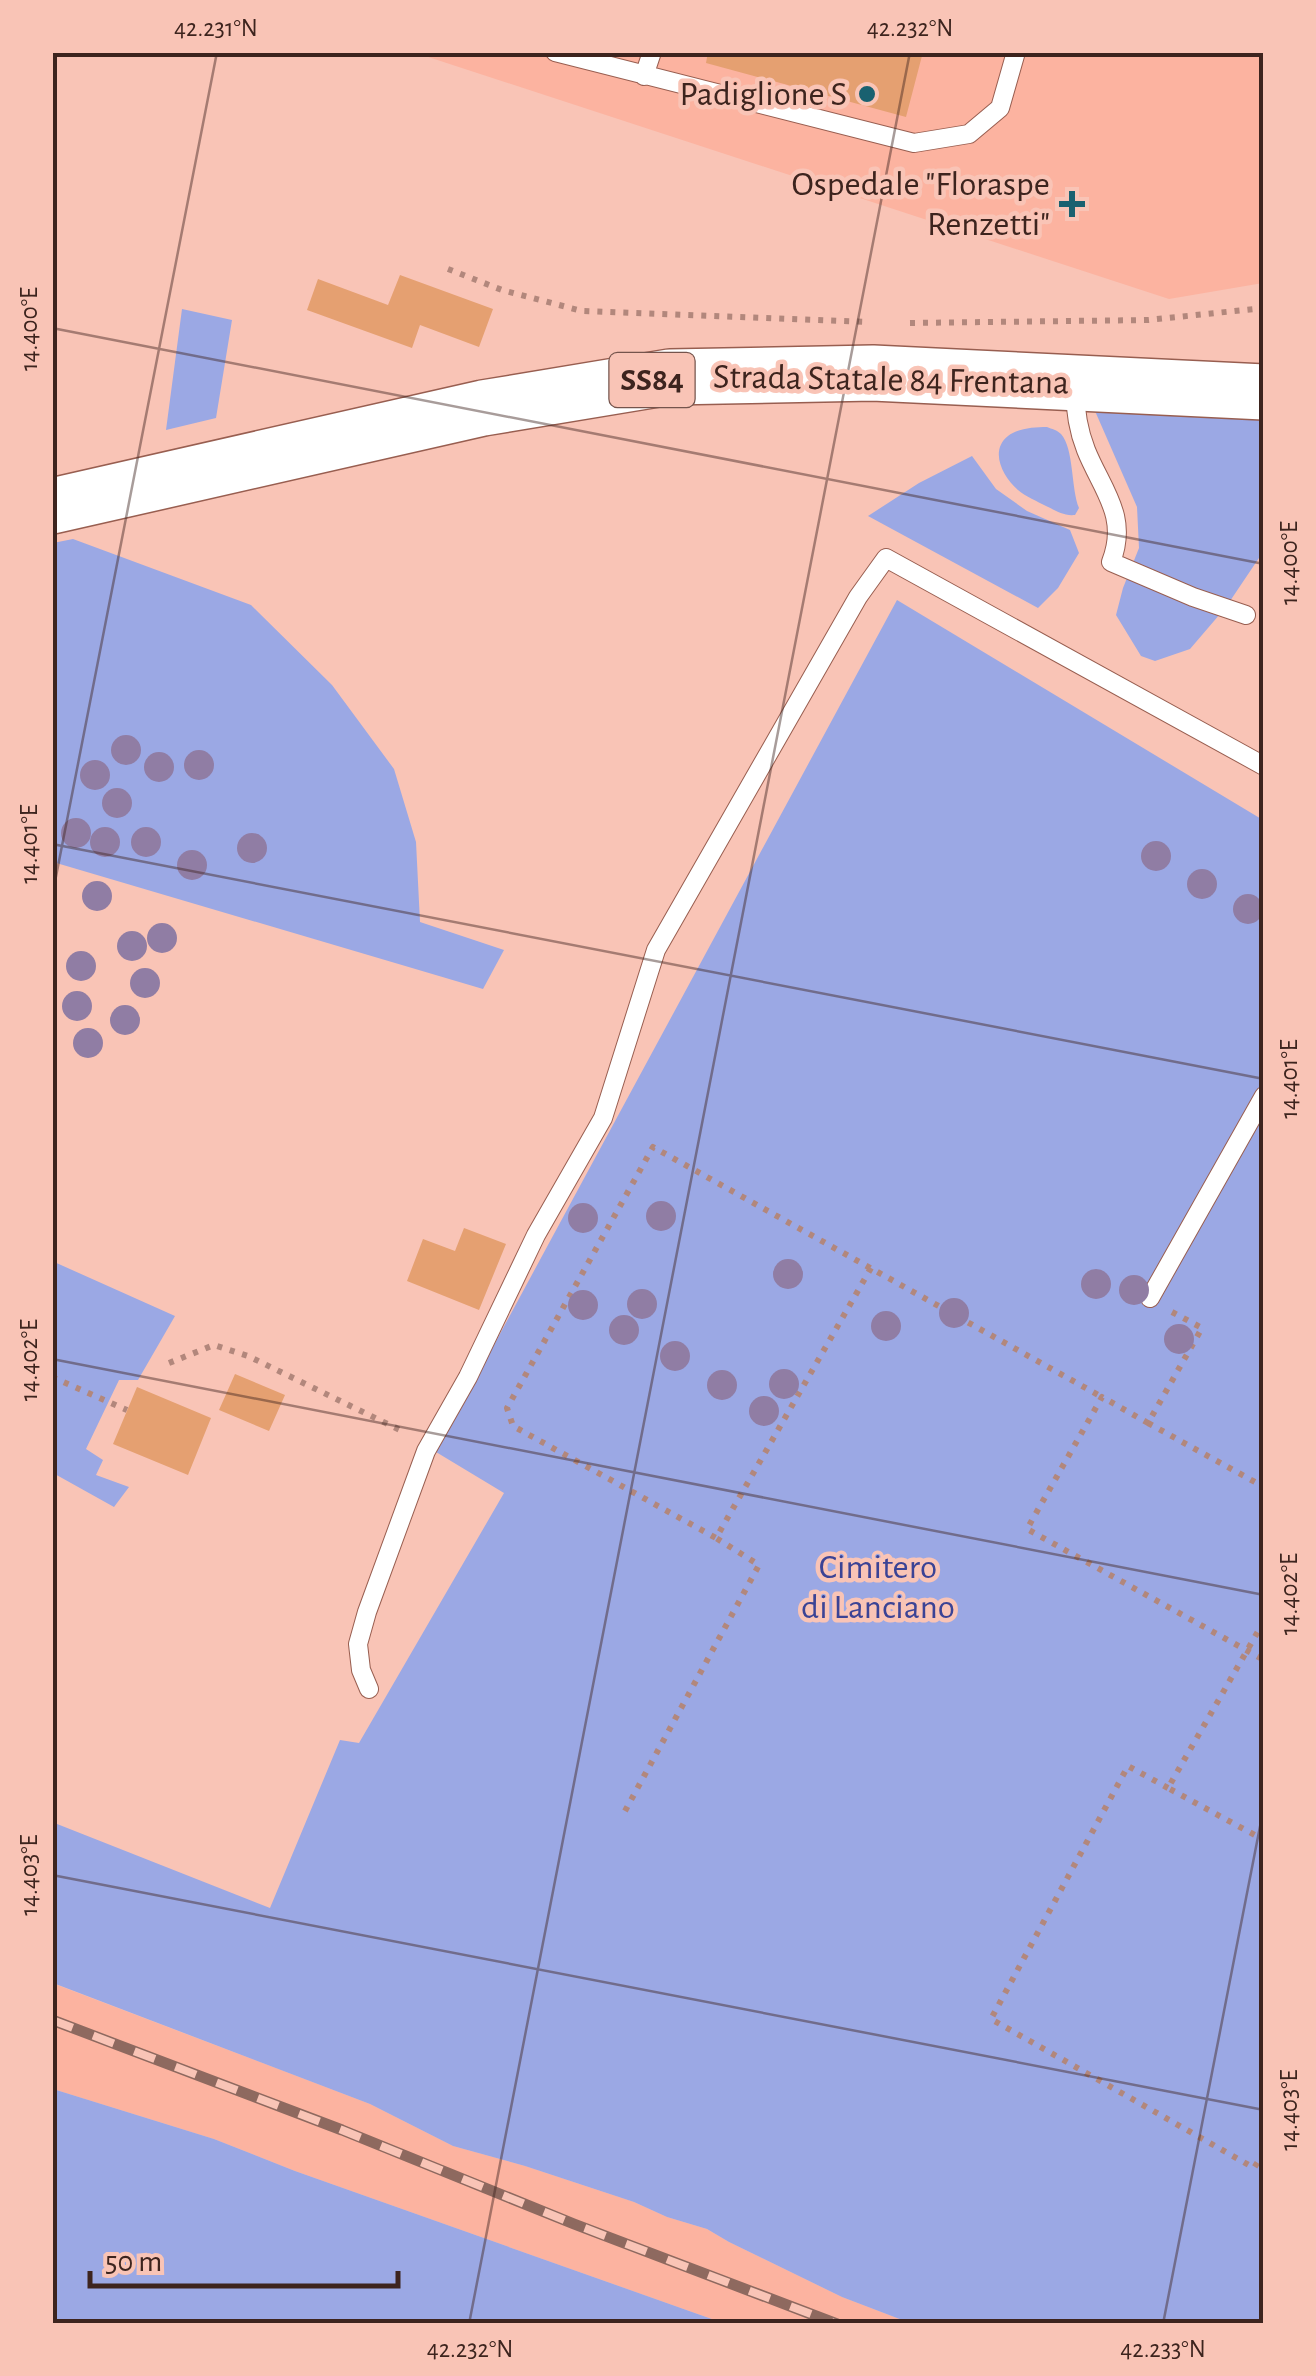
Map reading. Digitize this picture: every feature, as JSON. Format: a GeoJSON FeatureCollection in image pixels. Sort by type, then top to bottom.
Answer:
{"type":"FeatureCollection","features":[{"type":"Feature","properties":{"kind":"main road","name":"Strada Statale 84 Frentana"},"geometry":{"type":"LineString","coordinates":[[52,506],[484,408],[670,377],[872,372],[1264,392]]}},
{"type":"Feature","properties":{"kind":"lane"},"geometry":{"type":"LineString","coordinates":[[555,52],[914,143],[969,134],[1000,108],[1016,52]]}},
{"type":"Feature","properties":{"kind":"lane"},"geometry":{"type":"LineString","coordinates":[[644,76],[652,52]]}},
{"type":"Feature","properties":{"kind":"lane"},"geometry":{"type":"LineString","coordinates":[[1074,382],[1075,412],[1084,447],[1118,526],[1110,562],[1246,616]]}},
{"type":"Feature","properties":{"kind":"lane"},"geometry":{"type":"LineString","coordinates":[[369,1689],[358,1644],[426,1451],[468,1377],[536,1235],[604,1118],[656,950],[858,597],[886,558],[1264,766]]}},
{"type":"Feature","properties":{"kind":"lane"},"geometry":{"type":"LineString","coordinates":[[1150,1298],[1264,1096]]}},
{"type":"Feature","properties":{"kind":"path"},"geometry":{"type":"LineString","coordinates":[[448,269],[502,290],[582,312],[875,322]]}},
{"type":"Feature","properties":{"kind":"path"},"geometry":{"type":"LineString","coordinates":[[894,322],[1148,320],[1264,308]]}},
{"type":"Feature","properties":{"kind":"path"},"geometry":{"type":"LineString","coordinates":[[625,1811],[760,1565],[513,1426],[507,1408],[653,1147],[1264,1487]]}},
{"type":"Feature","properties":{"kind":"path"},"geometry":{"type":"LineString","coordinates":[[716,1538],[870,1268]]}},
{"type":"Feature","properties":{"kind":"path"},"geometry":{"type":"LineString","coordinates":[[1148,1423],[1202,1328],[1150,1298]]}},
{"type":"Feature","properties":{"kind":"path"},"geometry":{"type":"LineString","coordinates":[[169,1363],[214,1345],[248,1356],[409,1434],[434,1436]]}},
{"type":"Feature","properties":{"kind":"path"},"geometry":{"type":"LineString","coordinates":[[52,1377],[127,1410]]}},
{"type":"Feature","properties":{"kind":"path"},"geometry":{"type":"LineString","coordinates":[[1102,1397],[1027,1528],[1264,1660]]}},
{"type":"Feature","properties":{"kind":"path"},"geometry":{"type":"LineString","coordinates":[[1168,1788],[1264,1621]]}},
{"type":"Feature","properties":{"kind":"path"},"geometry":{"type":"LineString","coordinates":[[1264,1840],[1128,1766],[991,2019],[1254,2168],[1264,2152]]}},
{"type":"Feature","properties":{"kind":"shaded area","name":"Ospedale \"Floraspe Renzetti\""},"geometry":{"type":"Polygon","coordinates":[[[416,53],[1263,53],[1263,283],[1169,299],[416,53]]]}},
{"type":"Feature","properties":{"kind":"shaded area"},"geometry":{"type":"Polygon","coordinates":[[[52,1983],[370,2104],[453,2146],[525,2166],[707,2229],[842,2297],[910,2323],[723,2323],[214,2139],[53,2089],[52,1983]]]}},
{"type":"Feature","properties":{"kind":"green space"},"geometry":{"type":"Polygon","coordinates":[[[182,309],[232,320],[216,418],[166,430],[182,309]]]}},
{"type":"Feature","properties":{"kind":"green space"},"geometry":{"type":"Polygon","coordinates":[[[1095,411],[1263,416],[1263,552],[1226,607],[1190,649],[1155,661],[1141,656],[1116,615],[1139,548],[1137,507],[1095,411]]]}},
{"type":"Feature","properties":{"kind":"green space"},"geometry":{"type":"Polygon","coordinates":[[[1047,427],[1061,434],[1068,449],[1079,508],[1075,515],[1060,513],[1021,492],[1000,464],[999,449],[1008,436],[1047,427]]]}},
{"type":"Feature","properties":{"kind":"green space"},"geometry":{"type":"Polygon","coordinates":[[[972,456],[996,489],[1027,511],[1070,530],[1079,553],[1058,588],[1038,608],[868,516],[919,483],[972,456]]]}},
{"type":"Feature","properties":{"kind":"green space"},"geometry":{"type":"Polygon","coordinates":[[[73,539],[251,605],[332,685],[394,769],[416,842],[420,922],[504,950],[483,989],[53,862],[53,543],[73,539]]]}},
{"type":"Feature","properties":{"kind":"green space","name":"Cimitero di Lanciano"},"geometry":{"type":"Polygon","coordinates":[[[897,600],[1263,820],[1263,2323],[910,2323],[842,2297],[707,2229],[525,2166],[453,2146],[370,2104],[53,1983],[52,1822],[270,1908],[340,1740],[359,1743],[504,1493],[436,1452],[897,600]]]}},
{"type":"Feature","properties":{"kind":"green space"},"geometry":{"type":"Polygon","coordinates":[[[52,1261],[175,1316],[138,1380],[119,1380],[86,1449],[103,1460],[96,1475],[129,1487],[114,1507],[53,1473],[52,1261]]]}},
{"type":"Feature","properties":{"kind":"green space"},"geometry":{"type":"Polygon","coordinates":[[[53,2089],[214,2139],[723,2323],[53,2323],[53,2089]]]}},
{"type":"Feature","properties":{"kind":"building","name":"Padiglione S"},"geometry":{"type":"Polygon","coordinates":[[[708,52],[923,52],[906,117],[706,63],[708,52]]]}},
{"type":"Feature","properties":{"kind":"building"},"geometry":{"type":"Polygon","coordinates":[[[400,275],[493,309],[479,347],[420,325],[412,348],[307,310],[318,279],[388,305],[400,275]]]}},
{"type":"Feature","properties":{"kind":"building"},"geometry":{"type":"Polygon","coordinates":[[[464,1228],[506,1244],[479,1310],[407,1281],[423,1239],[455,1251],[464,1228]]]}},
{"type":"Feature","properties":{"kind":"building"},"geometry":{"type":"Polygon","coordinates":[[[235,1374],[285,1395],[269,1431],[219,1410],[235,1374]]]}},
{"type":"Feature","properties":{"kind":"building"},"geometry":{"type":"Polygon","coordinates":[[[137,1387],[211,1418],[188,1475],[113,1444],[137,1387]]]}},
{"type":"Feature","properties":{"kind":"railway"},"geometry":{"type":"LineString","coordinates":[[52,2020],[837,2324]]}},
{"type":"Feature","properties":{"kind":"place","name":"Padiglione S"},"geometry":{"type":"Point","coordinates":[867,94]}},
{"type":"Feature","properties":{"kind":"place","name":"Ospedale \"Floraspe Renzetti\""},"geometry":{"type":"Point","coordinates":[1072,204]}}]}
